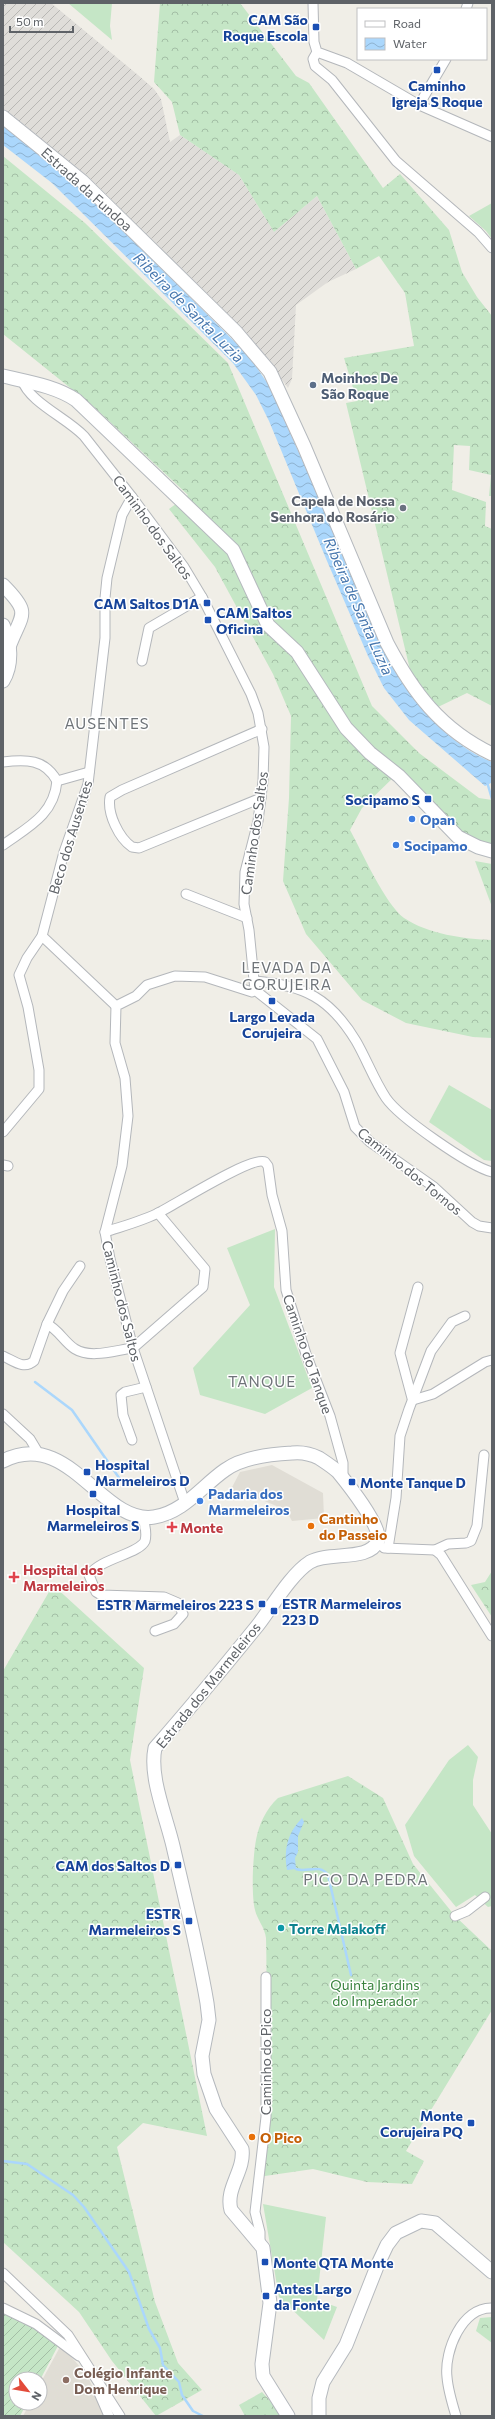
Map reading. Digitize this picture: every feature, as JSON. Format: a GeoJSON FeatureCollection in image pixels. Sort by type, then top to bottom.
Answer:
{"type":"FeatureCollection","features":[{"type":"Feature","properties":{"kind":"main road","name":"Estrada da Fundoa"},"geometry":{"type":"LineString","coordinates":[[3,117],[82,181],[236,332],[270,372],[304,446],[387,643],[403,674],[429,708],[464,738],[492,754]]}},
{"type":"Feature","properties":{"kind":"main road"},"geometry":{"type":"LineString","coordinates":[[3,376],[65,393],[76,400],[234,550],[268,625],[297,652],[346,728],[370,753],[399,776],[458,837],[478,847],[492,851]]}},
{"type":"Feature","properties":{"kind":"main road"},"geometry":{"type":"LineString","coordinates":[[3,585],[19,602],[23,613],[20,625],[9,646]]}},
{"type":"Feature","properties":{"kind":"main road"},"geometry":{"type":"LineString","coordinates":[[3,625],[9,646],[9,666],[3,681]]}},
{"type":"Feature","properties":{"kind":"main road"},"geometry":{"type":"LineString","coordinates":[[3,1461],[23,1455],[39,1454],[66,1466],[122,1509],[143,1518],[168,1514],[236,1463],[271,1455],[294,1452],[317,1457],[337,1472],[344,1480],[377,1528],[378,1540],[375,1546]]}},
{"type":"Feature","properties":{"kind":"main road","name":"Estrada dos Marmeleiros"},"geometry":{"type":"LineString","coordinates":[[288,2416],[263,2376],[270,2303],[263,2248],[260,2242],[231,2210],[229,2203],[233,2182],[243,2156],[242,2149],[216,2109],[204,2074],[202,2056],[209,2020],[207,2003],[173,1846],[154,1778],[152,1761],[155,1748],[237,1651],[297,1575],[310,1562],[325,1556],[361,1554],[375,1546]]}},
{"type":"Feature","properties":{"kind":"main road"},"geometry":{"type":"LineString","coordinates":[[319,2416],[318,2398],[323,2382],[348,2340],[378,2264],[396,2233],[421,2221],[435,2223],[492,2272]]}},
{"type":"Feature","properties":{"kind":"street"},"geometry":{"type":"LineString","coordinates":[[313,3],[314,42],[317,52],[313,59],[314,66],[332,80],[396,161],[478,232],[492,248]]}},
{"type":"Feature","properties":{"kind":"street"},"geometry":{"type":"LineString","coordinates":[[317,52],[347,63],[419,106],[492,137]]}},
{"type":"Feature","properties":{"kind":"street"},"geometry":{"type":"LineString","coordinates":[[419,106],[445,60]]}},
{"type":"Feature","properties":{"kind":"street","name":"Caminho dos Saltos"},"geometry":{"type":"LineString","coordinates":[[22,380],[28,393],[76,428],[132,497],[184,567],[202,597],[251,694],[262,729],[264,747],[261,798],[258,821],[246,872],[244,904],[255,986]]}},
{"type":"Feature","properties":{"kind":"street","name":"Beco dos Ausentes"},"geometry":{"type":"LineString","coordinates":[[42,936],[64,852],[88,784],[106,638],[105,598],[107,578],[122,516],[132,497]]}},
{"type":"Feature","properties":{"kind":"street"},"geometry":{"type":"LineString","coordinates":[[142,661],[149,628],[202,597]]}},
{"type":"Feature","properties":{"kind":"street"},"geometry":{"type":"LineString","coordinates":[[261,798],[139,848],[132,848],[122,838],[109,805],[110,798],[122,790],[262,729]]}},
{"type":"Feature","properties":{"kind":"street"},"geometry":{"type":"LineString","coordinates":[[3,762],[34,761],[48,768],[57,781],[52,800],[43,816],[3,845]]}},
{"type":"Feature","properties":{"kind":"street"},"geometry":{"type":"LineString","coordinates":[[57,781],[89,772]]}},
{"type":"Feature","properties":{"kind":"street"},"geometry":{"type":"LineString","coordinates":[[186,894],[208,901],[228,912],[247,918]]}},
{"type":"Feature","properties":{"kind":"street"},"geometry":{"type":"LineString","coordinates":[[3,1132],[39,1089],[39,1070],[28,1007],[19,980],[26,958],[42,936],[116,1006],[136,996],[147,985],[175,976],[205,977],[252,992],[255,986],[286,984],[319,998],[356,1041],[378,1086],[394,1107],[474,1165],[492,1172]]}},
{"type":"Feature","properties":{"kind":"street","name":"Caminho dos Tornos"},"geometry":{"type":"LineString","coordinates":[[255,986],[317,1039],[344,1092],[355,1127],[370,1142],[434,1187],[472,1222],[479,1226],[492,1228]]}},
{"type":"Feature","properties":{"kind":"street","name":"Caminho dos Saltos"},"geometry":{"type":"LineString","coordinates":[[116,1006],[115,1043],[125,1078],[128,1116],[122,1166],[105,1232],[110,1259],[133,1348],[185,1502]]}},
{"type":"Feature","properties":{"kind":"street","name":"Caminho do Tanque"},"geometry":{"type":"LineString","coordinates":[[158,1213],[226,1175],[261,1160],[268,1166],[272,1195],[282,1231],[286,1290],[306,1354],[330,1416],[342,1463],[344,1480]]}},
{"type":"Feature","properties":{"kind":"street"},"geometry":{"type":"LineString","coordinates":[[47,1324],[59,1331],[74,1349],[85,1353],[133,1348],[203,1287],[205,1269],[158,1213],[105,1232]]}},
{"type":"Feature","properties":{"kind":"street"},"geometry":{"type":"LineString","coordinates":[[3,1356],[25,1366],[29,1366],[34,1361],[47,1324],[63,1291],[80,1266]]}},
{"type":"Feature","properties":{"kind":"street"},"geometry":{"type":"LineString","coordinates":[[412,1400],[400,1353],[418,1287]]}},
{"type":"Feature","properties":{"kind":"street"},"geometry":{"type":"LineString","coordinates":[[388,1548],[396,1498],[400,1436],[431,1351],[452,1322],[465,1316]]}},
{"type":"Feature","properties":{"kind":"street"},"geometry":{"type":"LineString","coordinates":[[412,1400],[433,1394],[485,1362],[492,1360]]}},
{"type":"Feature","properties":{"kind":"street"},"geometry":{"type":"LineString","coordinates":[[132,1440],[123,1415],[121,1395],[125,1392],[146,1387]]}},
{"type":"Feature","properties":{"kind":"street"},"geometry":{"type":"LineString","coordinates":[[3,1414],[30,1438],[39,1454]]}},
{"type":"Feature","properties":{"kind":"street"},"geometry":{"type":"LineString","coordinates":[[375,1546],[434,1550],[448,1544],[466,1543],[471,1541],[475,1535],[484,1455]]}},
{"type":"Feature","properties":{"kind":"street"},"geometry":{"type":"LineString","coordinates":[[143,1518],[145,1541],[139,1548],[97,1567],[89,1575],[90,1582],[96,1592],[102,1595],[169,1599],[178,1604],[185,1614],[174,1624],[155,1631]]}},
{"type":"Feature","properties":{"kind":"street"},"geometry":{"type":"LineString","coordinates":[[434,1550],[441,1555],[492,1636]]}},
{"type":"Feature","properties":{"kind":"street"},"geometry":{"type":"LineString","coordinates":[[455,1916],[467,1911],[485,1896]]}},
{"type":"Feature","properties":{"kind":"street","name":"Caminho do Pico"},"geometry":{"type":"LineString","coordinates":[[260,2242],[260,2232],[255,2212],[266,2117],[266,1977]]}},
{"type":"Feature","properties":{"kind":"street"},"geometry":{"type":"LineString","coordinates":[[3,2273],[68,2335],[120,2416]]}},
{"type":"Feature","properties":{"kind":"street"},"geometry":{"type":"LineString","coordinates":[[3,2308],[36,2324],[84,2361],[109,2416]]}},
{"type":"Feature","properties":{"kind":"street"},"geometry":{"type":"LineString","coordinates":[[456,2416],[446,2375],[454,2340],[467,2319],[484,2308],[492,2308]]}},
{"type":"Feature","properties":{"kind":"shaded area"},"geometry":{"type":"Polygon","coordinates":[[[3,3],[51,3],[138,75],[154,89],[161,99],[170,142],[180,135],[239,175],[274,232],[317,196],[356,269],[328,282],[296,305],[292,379],[288,388],[269,362],[157,244],[107,195],[86,175],[3,109],[3,3]]]}},
{"type":"Feature","properties":{"kind":"shaded area"},"geometry":{"type":"Polygon","coordinates":[[[272,1465],[323,1493],[324,1518],[292,1521],[286,1510],[255,1497],[229,1493],[240,1472],[272,1465]]]}},
{"type":"Feature","properties":{"kind":"shaded area","name":"Colégio Infante Dom Henrique"},"geometry":{"type":"Polygon","coordinates":[[[61,2345],[87,2375],[106,2416],[23,2416],[26,2411],[48,2411],[47,2371],[61,2345]]]}},
{"type":"Feature","properties":{"kind":"green space"},"geometry":{"type":"Polygon","coordinates":[[[68,3],[112,3],[110,26],[112,40],[68,3]]]}},
{"type":"Feature","properties":{"kind":"green space"},"geometry":{"type":"Polygon","coordinates":[[[160,3],[240,3],[296,76],[309,83],[383,188],[400,174],[449,230],[462,272],[477,297],[492,316],[492,496],[489,496],[491,475],[469,470],[470,446],[454,445],[452,490],[486,502],[485,526],[492,529],[492,706],[467,693],[438,707],[412,678],[346,403],[357,401],[344,358],[414,346],[405,293],[379,256],[356,269],[317,196],[274,232],[239,175],[180,135],[172,102],[154,82],[160,3]]]}},
{"type":"Feature","properties":{"kind":"green space"},"geometry":{"type":"Polygon","coordinates":[[[3,156],[85,223],[228,363],[372,706],[419,753],[479,798],[492,800],[492,845],[478,840],[453,825],[430,805],[398,773],[362,808],[350,830],[382,890],[389,901],[404,918],[424,928],[446,935],[492,940],[492,1038],[473,1037],[406,1023],[362,1000],[306,934],[283,881],[289,798],[291,716],[273,674],[215,567],[169,509],[188,495],[94,407],[3,334],[3,156]]]}},
{"type":"Feature","properties":{"kind":"green space"},"geometry":{"type":"Polygon","coordinates":[[[492,203],[492,239],[486,231],[469,216],[492,203]]]}},
{"type":"Feature","properties":{"kind":"green space"},"geometry":{"type":"Polygon","coordinates":[[[475,861],[492,864],[492,907],[475,861]]]}},
{"type":"Feature","properties":{"kind":"green space"},"geometry":{"type":"Polygon","coordinates":[[[449,1085],[492,1110],[492,1161],[484,1160],[429,1122],[449,1085]]]}},
{"type":"Feature","properties":{"kind":"green space"},"geometry":{"type":"Polygon","coordinates":[[[275,1229],[274,1287],[312,1388],[265,1414],[200,1395],[193,1368],[250,1305],[227,1248],[275,1229]]]}},
{"type":"Feature","properties":{"kind":"green space"},"geometry":{"type":"Polygon","coordinates":[[[492,1571],[492,1617],[471,1585],[485,1582],[492,1571]]]}},
{"type":"Feature","properties":{"kind":"green space"},"geometry":{"type":"Polygon","coordinates":[[[53,1585],[144,1668],[130,1760],[207,2136],[143,2123],[117,2147],[155,2302],[178,2363],[202,2390],[156,2416],[112,2361],[79,2312],[3,2242],[3,1671],[53,1585]]]}},
{"type":"Feature","properties":{"kind":"green space"},"geometry":{"type":"Polygon","coordinates":[[[468,1745],[478,1757],[473,1780],[473,1805],[492,1834],[492,1906],[488,1907],[475,1895],[456,1907],[414,1856],[405,1825],[449,1760],[468,1745]]]}},
{"type":"Feature","properties":{"kind":"green space","name":"Quinta Jardins do Imperador"},"geometry":{"type":"Polygon","coordinates":[[[348,1776],[383,1798],[413,1864],[455,1916],[492,1951],[492,2010],[406,2151],[424,2161],[412,2184],[367,2182],[313,2169],[258,2177],[261,2153],[266,2019],[266,1938],[263,1927],[256,1913],[253,1895],[253,1865],[257,1834],[267,1812],[278,1798],[348,1776]]]}},
{"type":"Feature","properties":{"kind":"green space"},"geometry":{"type":"Polygon","coordinates":[[[263,2204],[326,2217],[317,2300],[337,2307],[324,2340],[279,2297],[263,2204]]]}},
{"type":"Feature","properties":{"kind":"green space"},"geometry":{"type":"Polygon","coordinates":[[[3,2311],[60,2342],[45,2371],[8,2371],[8,2411],[23,2411],[20,2416],[3,2416],[3,2311]]]}},
{"type":"Feature","properties":{"kind":"green space"},"geometry":{"type":"Polygon","coordinates":[[[492,2317],[492,2343],[476,2331],[480,2318],[492,2317]]]}},
{"type":"Feature","properties":{"kind":"green space"},"geometry":{"type":"Polygon","coordinates":[[[262,2392],[284,2416],[245,2416],[239,2405],[262,2392]]]}},
{"type":"Feature","properties":{"kind":"water","name":"Ribeira de Santa Luzia"},"geometry":{"type":"Polygon","coordinates":[[[3,125],[62,172],[249,356],[270,387],[395,671],[414,698],[436,724],[463,746],[492,762],[491,783],[485,786],[409,720],[384,688],[368,656],[327,561],[269,421],[256,395],[233,363],[52,183],[3,145],[3,125]]]}},
{"type":"Feature","properties":{"kind":"water"},"geometry":{"type":"Polygon","coordinates":[[[302,1818],[304,1822],[298,1836],[298,1852],[295,1858],[296,1869],[287,1870],[286,1848],[293,1829],[302,1818]]]}},
{"type":"Feature","properties":{"kind":"waterway"},"geometry":{"type":"LineString","coordinates":[[487,782],[492,799]]}},
{"type":"Feature","properties":{"kind":"waterway"},"geometry":{"type":"LineString","coordinates":[[35,1382],[72,1410],[124,1485]]}},
{"type":"Feature","properties":{"kind":"waterway"},"geometry":{"type":"LineString","coordinates":[[296,1869],[317,1869],[325,1871],[328,1875],[351,1975]]}},
{"type":"Feature","properties":{"kind":"waterway"},"geometry":{"type":"LineString","coordinates":[[3,2161],[27,2164],[73,2195],[84,2207],[129,2272],[149,2329],[160,2348],[163,2365],[179,2382],[182,2395],[193,2411],[203,2416]]}},
{"type":"Feature","properties":{"kind":"place","name":"CAM São Roque Escola"},"geometry":{"type":"Point","coordinates":[316,27]}},
{"type":"Feature","properties":{"kind":"place","name":"Caminho Igreja S Roque"},"geometry":{"type":"Point","coordinates":[437,70]}},
{"type":"Feature","properties":{"kind":"place","name":"Moinhos De São Roque"},"geometry":{"type":"Point","coordinates":[313,385]}},
{"type":"Feature","properties":{"kind":"place","name":"Capela de Nossa Senhora do Rosário"},"geometry":{"type":"Point","coordinates":[403,508]}},
{"type":"Feature","properties":{"kind":"place","name":"CAM Saltos D1A"},"geometry":{"type":"Point","coordinates":[207,603]}},
{"type":"Feature","properties":{"kind":"place","name":"CAM Saltos Oficina"},"geometry":{"type":"Point","coordinates":[208,620]}},
{"type":"Feature","properties":{"kind":"place","name":"Socipamo S"},"geometry":{"type":"Point","coordinates":[428,799]}},
{"type":"Feature","properties":{"kind":"place","name":"Opan"},"geometry":{"type":"Point","coordinates":[412,819]}},
{"type":"Feature","properties":{"kind":"place","name":"Socipamo"},"geometry":{"type":"Point","coordinates":[396,845]}},
{"type":"Feature","properties":{"kind":"place","name":"Largo Levada Corujeira"},"geometry":{"type":"Point","coordinates":[272,1001]}},
{"type":"Feature","properties":{"kind":"place","name":"Hospital Marmeleiros D"},"geometry":{"type":"Point","coordinates":[87,1472]}},
{"type":"Feature","properties":{"kind":"place","name":"Monte Tanque D"},"geometry":{"type":"Point","coordinates":[352,1482]}},
{"type":"Feature","properties":{"kind":"place","name":"Hospital Marmeleiros S"},"geometry":{"type":"Point","coordinates":[93,1494]}},
{"type":"Feature","properties":{"kind":"place","name":"Padaria dos Marmeleiros"},"geometry":{"type":"Point","coordinates":[200,1501]}},
{"type":"Feature","properties":{"kind":"place","name":"Cantinho do Passeio"},"geometry":{"type":"Point","coordinates":[311,1526]}},
{"type":"Feature","properties":{"kind":"place","name":"Monte"},"geometry":{"type":"Point","coordinates":[172,1527]}},
{"type":"Feature","properties":{"kind":"place","name":"Hospital dos Marmeleiros"},"geometry":{"type":"Point","coordinates":[14,1577]}},
{"type":"Feature","properties":{"kind":"place","name":"ESTR Marmeleiros 223 S"},"geometry":{"type":"Point","coordinates":[262,1604]}},
{"type":"Feature","properties":{"kind":"place","name":"ESTR Marmeleiros 223 D"},"geometry":{"type":"Point","coordinates":[274,1611]}},
{"type":"Feature","properties":{"kind":"place","name":"CAM dos Saltos D"},"geometry":{"type":"Point","coordinates":[178,1865]}},
{"type":"Feature","properties":{"kind":"place","name":"ESTR Marmeleiros S"},"geometry":{"type":"Point","coordinates":[189,1921]}},
{"type":"Feature","properties":{"kind":"place","name":"Torre Malakoff"},"geometry":{"type":"Point","coordinates":[281,1928]}},
{"type":"Feature","properties":{"kind":"place","name":"Monte Corujeira PQ"},"geometry":{"type":"Point","coordinates":[471,2123]}},
{"type":"Feature","properties":{"kind":"place","name":"O Pico"},"geometry":{"type":"Point","coordinates":[252,2137]}},
{"type":"Feature","properties":{"kind":"place","name":"Monte QTA Monte"},"geometry":{"type":"Point","coordinates":[265,2262]}},
{"type":"Feature","properties":{"kind":"place","name":"Antes Largo da Fonte"},"geometry":{"type":"Point","coordinates":[266,2296]}},
{"type":"Feature","properties":{"kind":"place","name":"Colégio Infante Dom Henrique"},"geometry":{"type":"Point","coordinates":[66,2380]}},
{"type":"Feature","properties":{"kind":"district","name":"AUSENTES"},"geometry":{"type":"Point","coordinates":[107,723]}},
{"type":"Feature","properties":{"kind":"district","name":"LEVADA DA CORUJEIRA"},"geometry":{"type":"Point","coordinates":[287,976]}},
{"type":"Feature","properties":{"kind":"district","name":"TANQUE"},"geometry":{"type":"Point","coordinates":[262,1381]}},
{"type":"Feature","properties":{"kind":"district","name":"PICO DA PEDRA"},"geometry":{"type":"Point","coordinates":[366,1879]}}]}
